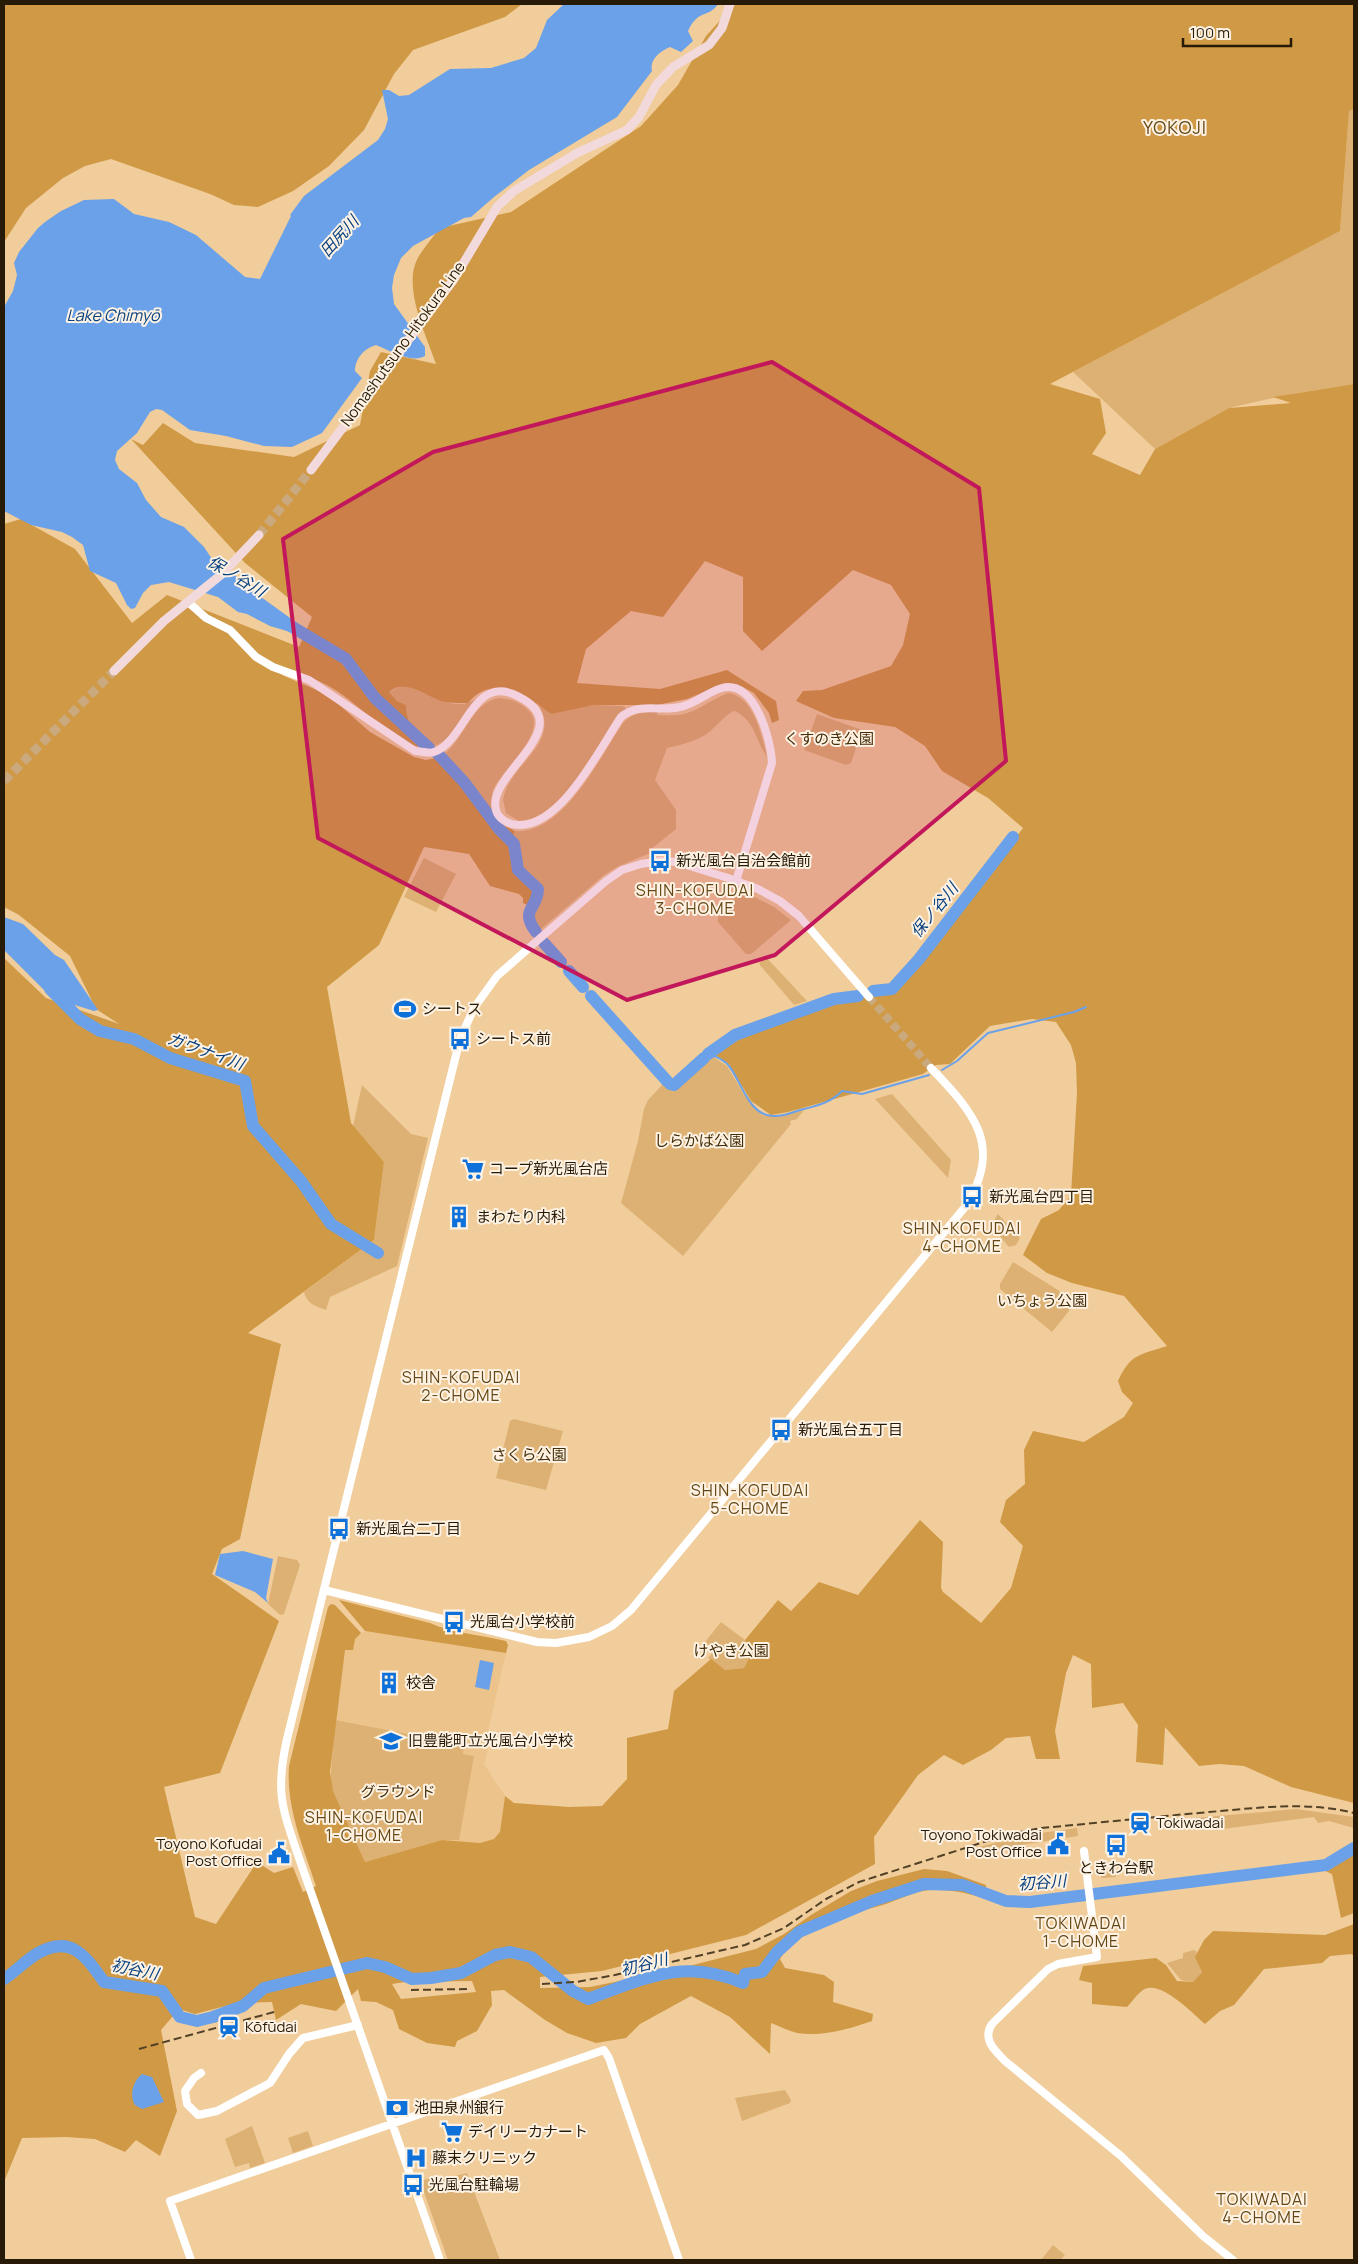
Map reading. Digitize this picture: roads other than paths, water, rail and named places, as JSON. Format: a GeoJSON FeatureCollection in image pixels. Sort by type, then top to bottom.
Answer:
{"type":"FeatureCollection","features":[{"type":"Feature","properties":{"kind":"main road","name":"Nomashutsuno Hitokura Line"},"geometry":{"type":"LineString","coordinates":[[312,470],[454,279],[497,207],[514,191],[577,153],[627,130],[639,117],[656,85],[673,67],[709,45],[722,28],[730,4]]}},
{"type":"Feature","properties":{"kind":"main road"},"geometry":{"type":"LineString","coordinates":[[114,671],[164,621],[197,595],[246,551],[259,535]]}},
{"type":"Feature","properties":{"kind":"street"},"geometry":{"type":"LineString","coordinates":[[188,602],[206,618],[230,630],[256,657],[273,667],[309,680],[415,751],[433,753],[447,744],[478,702],[490,694],[500,692],[513,694],[528,704],[536,712],[540,724],[537,738],[501,787],[496,800],[497,812],[501,818],[514,825],[530,826],[557,808],[571,793],[621,717],[628,711],[637,708],[679,708],[723,688],[731,687],[740,691],[747,696],[763,721],[772,749],[772,763],[736,881]]}},
{"type":"Feature","properties":{"kind":"street"},"geometry":{"type":"LineString","coordinates":[[440,2260],[283,1809],[280,1786],[282,1759],[460,1039],[474,1008],[497,976],[581,902],[622,870],[640,864],[669,861],[736,881],[758,889],[780,901],[799,916],[869,997]]}},
{"type":"Feature","properties":{"kind":"street"},"geometry":{"type":"LineString","coordinates":[[324,1590],[537,1642],[556,1643],[589,1637],[621,1619],[647,1591],[961,1213],[972,1197],[979,1181],[983,1164],[979,1129],[968,1108],[932,1068]]}},
{"type":"Feature","properties":{"kind":"street"},"geometry":{"type":"LineString","coordinates":[[1084,1851],[1097,1957],[1058,1964],[1048,1969],[992,2024],[988,2030],[989,2042],[1005,2061],[1121,2156],[1203,2236],[1233,2260]]}},
{"type":"Feature","properties":{"kind":"street"},"geometry":{"type":"LineString","coordinates":[[201,2073],[194,2078],[185,2091],[186,2104],[198,2115],[217,2111],[270,2083],[288,2054],[303,2038],[358,2025]]}},
{"type":"Feature","properties":{"kind":"street"},"geometry":{"type":"LineString","coordinates":[[191,2260],[170,2201],[605,2051],[679,2260]]}},
{"type":"Feature","properties":{"kind":"water","name":"Lake Chimyō"},"geometry":{"type":"Polygon","coordinates":[[[564,4],[718,4],[714,9],[696,19],[692,24],[688,31],[693,41],[681,52],[670,47],[656,56],[652,63],[652,71],[617,117],[529,170],[471,217],[464,218],[413,246],[401,258],[394,275],[392,288],[394,304],[425,347],[425,356],[419,358],[407,357],[376,345],[368,348],[355,366],[355,371],[362,378],[322,433],[292,447],[264,446],[226,436],[190,430],[162,410],[156,409],[150,412],[137,433],[117,451],[115,460],[119,469],[137,483],[146,500],[161,517],[184,527],[204,547],[214,562],[240,579],[297,623],[303,633],[297,634],[270,626],[247,614],[238,612],[218,597],[169,582],[151,585],[143,593],[135,608],[131,609],[116,583],[90,571],[83,545],[62,532],[31,525],[4,511],[4,307],[13,291],[17,275],[14,263],[19,252],[38,228],[61,211],[84,200],[114,199],[134,214],[169,222],[196,235],[245,277],[260,279],[290,215],[304,196],[378,140],[385,129],[388,119],[382,90],[389,90],[399,96],[409,95],[450,69],[491,68],[524,58],[536,48],[547,20],[564,4]]]}},
{"type":"Feature","properties":{"kind":"water"},"geometry":{"type":"Polygon","coordinates":[[[4,917],[23,924],[55,955],[64,960],[98,1010],[94,1011],[65,1002],[44,990],[4,950],[4,917]]]}},
{"type":"Feature","properties":{"kind":"water"},"geometry":{"type":"Polygon","coordinates":[[[243,1551],[273,1559],[266,1598],[268,1603],[255,1592],[215,1575],[220,1554],[243,1551]]]}},
{"type":"Feature","properties":{"kind":"water"},"geometry":{"type":"Polygon","coordinates":[[[480,1660],[494,1663],[489,1690],[475,1687],[480,1660]]]}},
{"type":"Feature","properties":{"kind":"water"},"geometry":{"type":"Polygon","coordinates":[[[142,2074],[152,2077],[164,2102],[142,2109],[135,2105],[132,2097],[133,2088],[136,2080],[142,2074]]]}},
{"type":"Feature","properties":{"kind":"waterway","name":"保ノ谷川"},"geometry":{"type":"LineString","coordinates":[[289,625],[346,659],[375,698],[429,748]]}},
{"type":"Feature","properties":{"kind":"waterway","name":"保ノ谷川"},"geometry":{"type":"LineString","coordinates":[[437,753],[464,782],[499,829],[514,844],[518,870],[538,889],[529,914],[531,924],[536,932]]}},
{"type":"Feature","properties":{"kind":"waterway","name":"保ノ谷川"},"geometry":{"type":"LineString","coordinates":[[873,991],[892,989],[919,959],[1013,837]]}},
{"type":"Feature","properties":{"kind":"waterway","name":"保ノ谷川"},"geometry":{"type":"LineString","coordinates":[[544,943],[561,962]]}},
{"type":"Feature","properties":{"kind":"waterway","name":"保ノ谷川"},"geometry":{"type":"LineString","coordinates":[[569,971],[583,987]]}},
{"type":"Feature","properties":{"kind":"waterway","name":"ガウナイ川"},"geometry":{"type":"LineString","coordinates":[[50,989],[80,1019],[100,1031],[134,1039],[170,1058],[245,1081],[253,1126],[301,1181],[331,1224],[378,1253]]}},
{"type":"Feature","properties":{"kind":"waterway","name":"保ノ谷川"},"geometry":{"type":"LineString","coordinates":[[591,996],[667,1081]]}},
{"type":"Feature","properties":{"kind":"waterway","name":"保ノ谷川"},"geometry":{"type":"LineString","coordinates":[[708,1054],[735,1035],[834,999],[858,996]]}},
{"type":"Feature","properties":{"kind":"waterway"},"geometry":{"type":"LineString","coordinates":[[942,1070],[957,1061],[988,1033],[1074,1012],[1086,1007]]}},
{"type":"Feature","properties":{"kind":"waterway"},"geometry":{"type":"LineString","coordinates":[[709,1054],[720,1058],[727,1064],[734,1073],[746,1097],[757,1110],[773,1116],[780,1116],[822,1104],[842,1091],[862,1094],[929,1075]]}},
{"type":"Feature","properties":{"kind":"waterway","name":"保ノ谷川"},"geometry":{"type":"LineString","coordinates":[[670,1084],[674,1085],[704,1058]]}},
{"type":"Feature","properties":{"kind":"waterway","name":"初谷川"},"geometry":{"type":"LineString","coordinates":[[4,1979],[38,1953],[60,1946],[69,1947],[84,1957],[104,1982],[162,1991],[180,2017],[197,2021],[243,2006],[264,1988],[367,1963],[385,1967],[412,1979],[431,1978],[461,1973],[495,1955],[510,1952],[531,1957],[573,1991],[588,1999],[646,1978],[682,1971],[721,1975],[743,1983],[745,1974],[762,1972],[777,1952],[799,1932],[872,1901],[924,1884],[963,1885],[1006,1901],[1030,1902],[1326,1865],[1354,1848]]}},
{"type":"Feature","properties":{"kind":"tunnel"},"geometry":{"type":"LineString","coordinates":[[259,535],[311,470]]}},
{"type":"Feature","properties":{"kind":"tunnel"},"geometry":{"type":"LineString","coordinates":[[4,781],[114,671]]}},
{"type":"Feature","properties":{"kind":"tunnel"},"geometry":{"type":"LineString","coordinates":[[869,997],[931,1068]]}},
{"type":"Feature","properties":{"kind":"railway"},"geometry":{"type":"LineString","coordinates":[[542,1984],[576,1982],[615,1975],[745,1945],[784,1928],[826,1899],[859,1882],[1009,1834],[1041,1828],[1264,1807],[1318,1807],[1354,1813]]}},
{"type":"Feature","properties":{"kind":"railway"},"geometry":{"type":"LineString","coordinates":[[411,1990],[468,1989]]}},
{"type":"Feature","properties":{"kind":"railway"},"geometry":{"type":"LineString","coordinates":[[139,2049],[274,2012]]}},
{"type":"Feature","properties":{"kind":"place","name":"新光風台自治会館前"},"geometry":{"type":"Point","coordinates":[660,861]}},
{"type":"Feature","properties":{"kind":"place","name":"シートス"},"geometry":{"type":"Point","coordinates":[405,1009]}},
{"type":"Feature","properties":{"kind":"place","name":"シートス前"},"geometry":{"type":"Point","coordinates":[460,1039]}},
{"type":"Feature","properties":{"kind":"place","name":"コープ新光風台店"},"geometry":{"type":"Point","coordinates":[473,1169]}},
{"type":"Feature","properties":{"kind":"place","name":"新光風台四丁目"},"geometry":{"type":"Point","coordinates":[972,1197]}},
{"type":"Feature","properties":{"kind":"place","name":"まわたり内科"},"geometry":{"type":"Point","coordinates":[459,1217]}},
{"type":"Feature","properties":{"kind":"place","name":"新光風台五丁目"},"geometry":{"type":"Point","coordinates":[781,1430]}},
{"type":"Feature","properties":{"kind":"place","name":"新光風台二丁目"},"geometry":{"type":"Point","coordinates":[339,1529]}},
{"type":"Feature","properties":{"kind":"place","name":"光風台小学校前"},"geometry":{"type":"Point","coordinates":[454,1622]}},
{"type":"Feature","properties":{"kind":"place","name":"校舎"},"geometry":{"type":"Point","coordinates":[389,1683]}},
{"type":"Feature","properties":{"kind":"place","name":"旧豊能町立光風台小学校"},"geometry":{"type":"Point","coordinates":[391,1741]}},
{"type":"Feature","properties":{"kind":"place","name":"Tokiwadai"},"geometry":{"type":"Point","coordinates":[1140,1823]}},
{"type":"Feature","properties":{"kind":"place","name":"Toyono Tokiwadai Post Office"},"geometry":{"type":"Point","coordinates":[1058,1844]}},
{"type":"Feature","properties":{"kind":"place","name":"ときわ台駅"},"geometry":{"type":"Point","coordinates":[1116,1845]}},
{"type":"Feature","properties":{"kind":"place","name":"Toyono Kofudai Post Office"},"geometry":{"type":"Point","coordinates":[279,1853]}},
{"type":"Feature","properties":{"kind":"place","name":"Kōfūdai"},"geometry":{"type":"Point","coordinates":[229,2027]}},
{"type":"Feature","properties":{"kind":"place","name":"池田泉州銀行"},"geometry":{"type":"Point","coordinates":[397,2108]}},
{"type":"Feature","properties":{"kind":"place","name":"デイリーカナート"},"geometry":{"type":"Point","coordinates":[452,2132]}},
{"type":"Feature","properties":{"kind":"place","name":"藤末クリニック"},"geometry":{"type":"Point","coordinates":[416,2158]}},
{"type":"Feature","properties":{"kind":"place","name":"光風台駐輪場"},"geometry":{"type":"Point","coordinates":[413,2185]}},
{"type":"Feature","properties":{"kind":"district","name":"YOKOJI"},"geometry":{"type":"Point","coordinates":[1175,128]}},
{"type":"Feature","properties":{"kind":"district","name":"SHIN-KOFUDAI 3-CHOME"},"geometry":{"type":"Point","coordinates":[695,899]}},
{"type":"Feature","properties":{"kind":"district","name":"SHIN-KOFUDAI 4-CHOME"},"geometry":{"type":"Point","coordinates":[962,1237]}},
{"type":"Feature","properties":{"kind":"district","name":"SHIN-KOFUDAI 2-CHOME"},"geometry":{"type":"Point","coordinates":[461,1386]}},
{"type":"Feature","properties":{"kind":"district","name":"SHIN-KOFUDAI 5-CHOME"},"geometry":{"type":"Point","coordinates":[750,1499]}},
{"type":"Feature","properties":{"kind":"district","name":"SHIN-KOFUDAI 1-CHOME"},"geometry":{"type":"Point","coordinates":[364,1826]}},
{"type":"Feature","properties":{"kind":"district","name":"TOKIWADAI 1-CHOME"},"geometry":{"type":"Point","coordinates":[1081,1932]}},
{"type":"Feature","properties":{"kind":"district","name":"TOKIWADAI 4-CHOME"},"geometry":{"type":"Point","coordinates":[1262,2208]}},
{"type":"Feature","properties":{"kind":"water label","name":"田尻川"},"geometry":{"type":"Point","coordinates":[339,236]}},
{"type":"Feature","properties":{"kind":"park label","name":"くすのき公園"},"geometry":{"type":"Point","coordinates":[829,739]}},
{"type":"Feature","properties":{"kind":"park label","name":"しらかば公園"},"geometry":{"type":"Point","coordinates":[699,1141]}},
{"type":"Feature","properties":{"kind":"park label","name":"いちょう公園"},"geometry":{"type":"Point","coordinates":[1042,1301]}},
{"type":"Feature","properties":{"kind":"park label","name":"さくら公園"},"geometry":{"type":"Point","coordinates":[529,1455]}},
{"type":"Feature","properties":{"kind":"park label","name":"けやき公園"},"geometry":{"type":"Point","coordinates":[731,1651]}},
{"type":"Feature","properties":{"kind":"park label","name":"グラウンド"},"geometry":{"type":"Point","coordinates":[398,1792]}}]}
